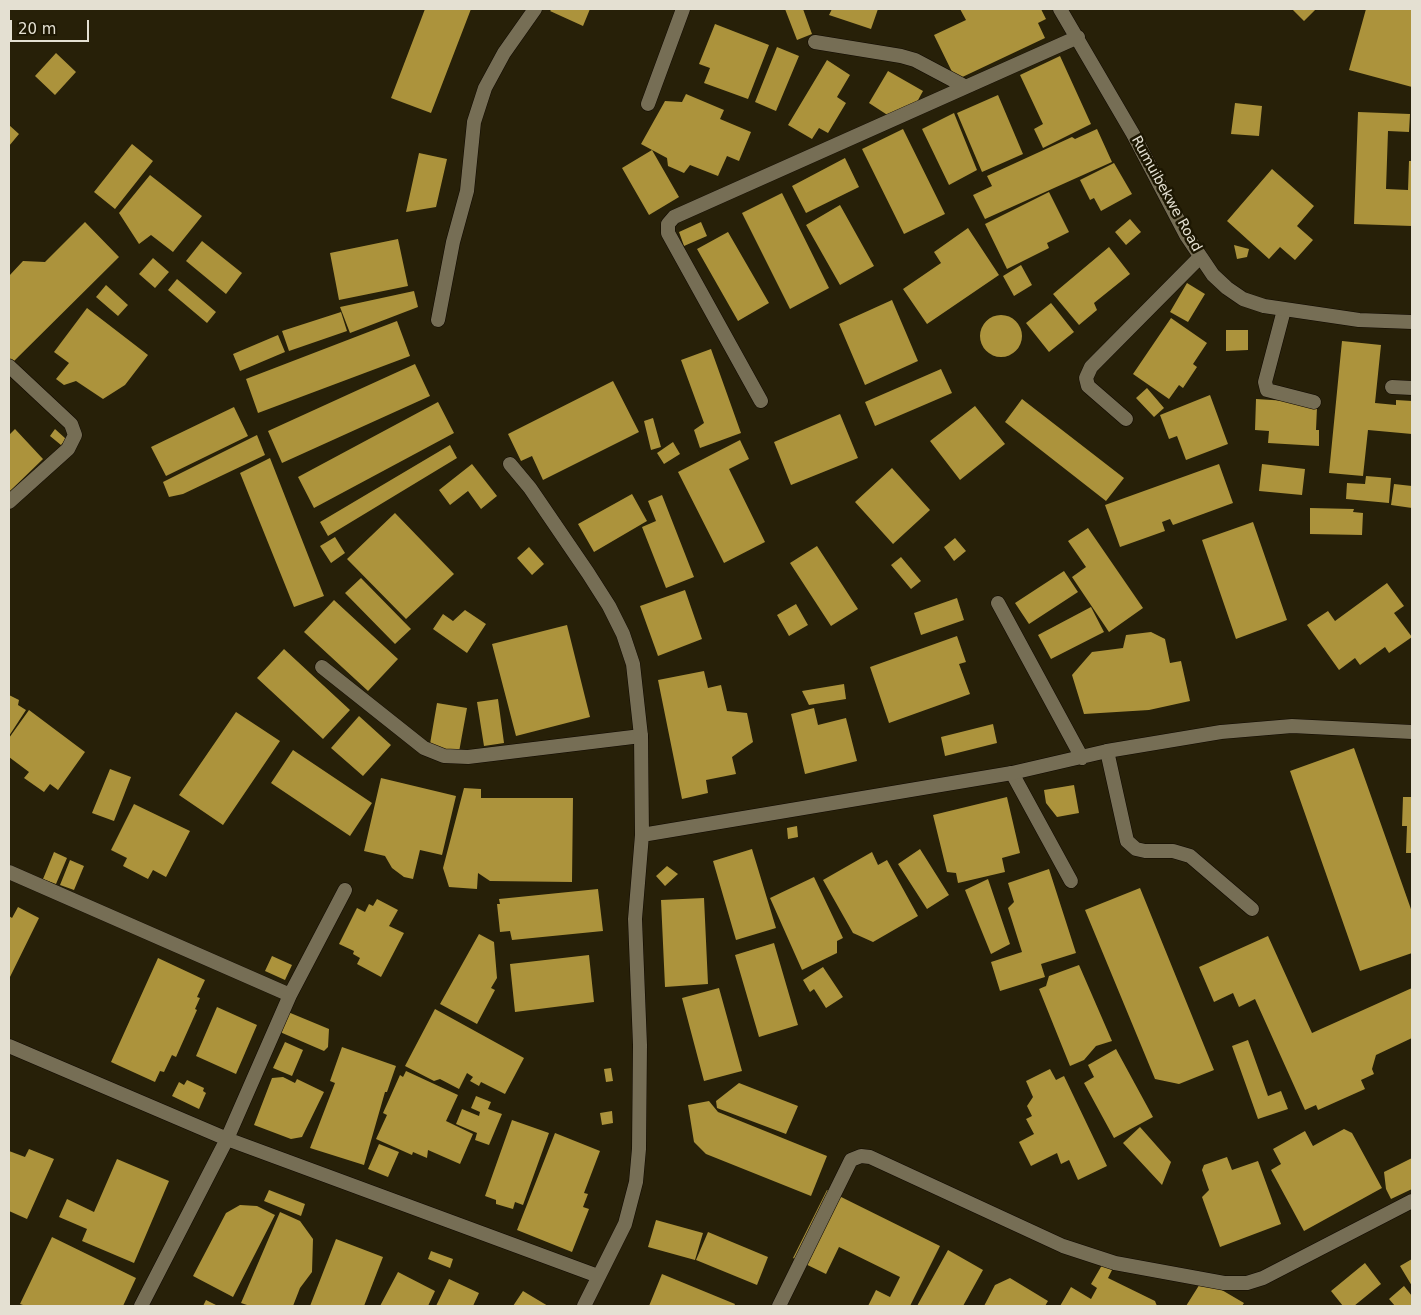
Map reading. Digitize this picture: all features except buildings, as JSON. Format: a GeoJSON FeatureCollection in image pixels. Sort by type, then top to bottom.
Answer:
{"type":"FeatureCollection","features":[{"type":"Feature","properties":{"kind":"street"},"geometry":{"type":"LineString","coordinates":[[438,320],[453,242],[467,191],[474,122],[485,88],[504,53],[535,9]]}},
{"type":"Feature","properties":{"kind":"street"},"geometry":{"type":"LineString","coordinates":[[648,104],[683,9]]}},
{"type":"Feature","properties":{"kind":"street","name":"Rumuibekwe Road"},"geometry":{"type":"LineString","coordinates":[[1060,9],[1133,134],[1186,236],[1212,275],[1243,299],[1284,310],[1359,320],[1412,322]]}},
{"type":"Feature","properties":{"kind":"street"},"geometry":{"type":"LineString","coordinates":[[760,402],[668,233],[668,224],[674,217],[1078,37]]}},
{"type":"Feature","properties":{"kind":"street"},"geometry":{"type":"LineString","coordinates":[[815,42],[902,56],[914,60],[966,87]]}},
{"type":"Feature","properties":{"kind":"street"},"geometry":{"type":"LineString","coordinates":[[1126,419],[1088,386],[1086,378],[1092,367],[1200,256]]}},
{"type":"Feature","properties":{"kind":"street"},"geometry":{"type":"LineString","coordinates":[[1284,310],[1265,382],[1267,390],[1314,402]]}},
{"type":"Feature","properties":{"kind":"street"},"geometry":{"type":"LineString","coordinates":[[9,366],[72,424],[74,435],[68,449],[9,502]]}},
{"type":"Feature","properties":{"kind":"street"},"geometry":{"type":"LineString","coordinates":[[1392,387],[1412,388]]}},
{"type":"Feature","properties":{"kind":"street"},"geometry":{"type":"LineString","coordinates":[[510,464],[530,488],[588,573],[609,606],[623,634],[633,664],[641,736],[642,835],[635,919],[640,1045],[639,1149],[636,1182],[625,1224],[584,1306]]}},
{"type":"Feature","properties":{"kind":"street"},"geometry":{"type":"LineString","coordinates":[[998,603],[1082,758]]}},
{"type":"Feature","properties":{"kind":"street"},"geometry":{"type":"LineString","coordinates":[[322,667],[424,748],[444,756],[468,757],[641,736]]}},
{"type":"Feature","properties":{"kind":"street"},"geometry":{"type":"LineString","coordinates":[[642,835],[1012,773],[1108,751],[1221,732],[1292,726],[1412,732]]}},
{"type":"Feature","properties":{"kind":"street"},"geometry":{"type":"LineString","coordinates":[[1108,751],[1127,841],[1136,849],[1145,852],[1173,851],[1190,856],[1252,909]]}},
{"type":"Feature","properties":{"kind":"street"},"geometry":{"type":"LineString","coordinates":[[1012,773],[1070,881]]}},
{"type":"Feature","properties":{"kind":"street"},"geometry":{"type":"LineString","coordinates":[[9,872],[290,995]]}},
{"type":"Feature","properties":{"kind":"street"},"geometry":{"type":"LineString","coordinates":[[141,1306],[228,1139],[290,995],[345,890]]}},
{"type":"Feature","properties":{"kind":"street"},"geometry":{"type":"LineString","coordinates":[[9,1046],[228,1139],[598,1276]]}},
{"type":"Feature","properties":{"kind":"street"},"geometry":{"type":"LineString","coordinates":[[779,1306],[851,1160],[861,1156],[870,1157],[1063,1246],[1115,1263],[1224,1283],[1247,1283],[1263,1278],[1412,1202]]}}]}
